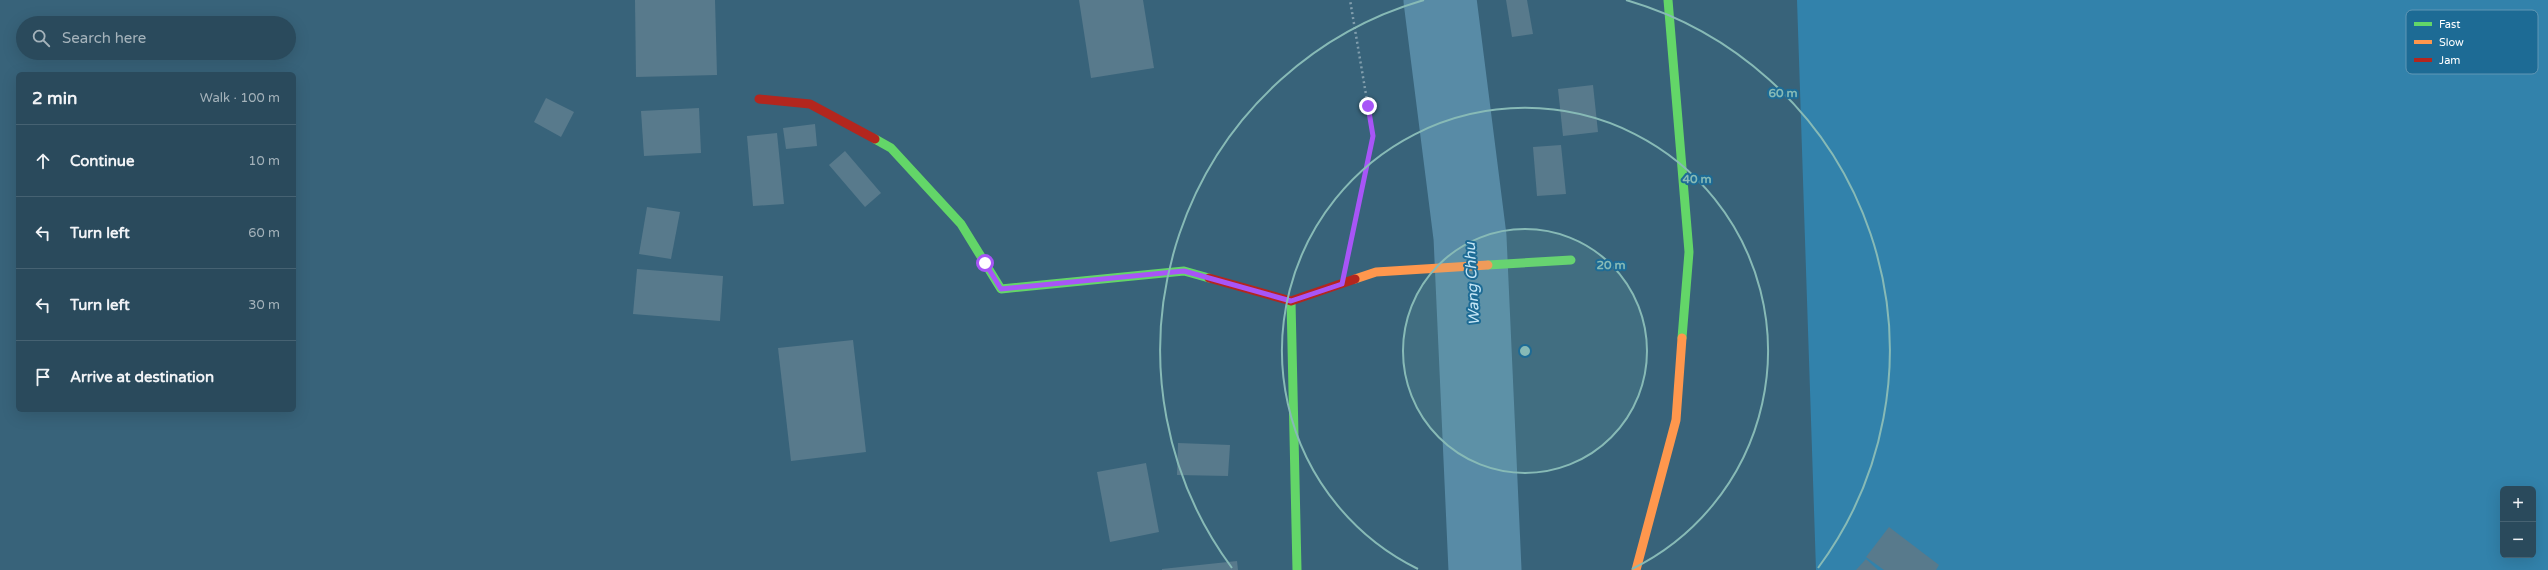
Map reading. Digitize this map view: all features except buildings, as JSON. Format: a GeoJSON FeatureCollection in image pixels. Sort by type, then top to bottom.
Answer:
{"type":"FeatureCollection","features":[{"type":"Feature","properties":{"kind":"street"},"geometry":{"type":"LineString","coordinates":[[1636,570],[1676,420],[1689,252],[1668,0]]}},
{"type":"Feature","properties":{"kind":"street"},"geometry":{"type":"LineString","coordinates":[[759,99],[810,104],[891,148],[961,224],[1001,289],[1184,271],[1291,301],[1376,272],[1571,260]]}},
{"type":"Feature","properties":{"kind":"street"},"geometry":{"type":"LineString","coordinates":[[1291,301],[1297,570]]}},
{"type":"Feature","properties":{"kind":"path"},"geometry":{"type":"LineString","coordinates":[[1342,284],[1373,136],[1350,0]]}},
{"type":"Feature","properties":{"kind":"shaded area"},"geometry":{"type":"Polygon","coordinates":[[[1797,0],[2548,0],[2548,570],[1816,570],[1797,0]]]}},
{"type":"Feature","properties":{"kind":"waterway","name":"Wang Chhu"},"geometry":{"type":"LineString","coordinates":[[1440,0],[1470,237],[1485,570]]}},
{"type":"Feature","properties":{"kind":"traffic: fast"},"geometry":{"type":"LineString","coordinates":[[1668,0],[1689,252],[1682,338]]}},
{"type":"Feature","properties":{"kind":"traffic: fast"},"geometry":{"type":"LineString","coordinates":[[875,139],[891,148],[961,224],[1001,289],[1184,271],[1209,278]]}},
{"type":"Feature","properties":{"kind":"traffic: fast"},"geometry":{"type":"LineString","coordinates":[[1488,265],[1571,260]]}},
{"type":"Feature","properties":{"kind":"traffic: fast"},"geometry":{"type":"LineString","coordinates":[[1291,301],[1297,570]]}},
{"type":"Feature","properties":{"kind":"traffic: slow"},"geometry":{"type":"LineString","coordinates":[[1355,279],[1376,272],[1488,265]]}},
{"type":"Feature","properties":{"kind":"traffic: slow"},"geometry":{"type":"LineString","coordinates":[[1636,570],[1676,420],[1682,338]]}},
{"type":"Feature","properties":{"kind":"traffic: jam"},"geometry":{"type":"LineString","coordinates":[[759,99],[810,104],[875,139]]}},
{"type":"Feature","properties":{"kind":"traffic: jam"},"geometry":{"type":"LineString","coordinates":[[1209,278],[1291,301],[1355,279]]}},
{"type":"Feature","properties":{"kind":"route"},"geometry":{"type":"LineString","coordinates":[[985,263],[1001,289],[1184,271],[1291,301],[1342,284],[1373,136],[1368,106]]}}]}
